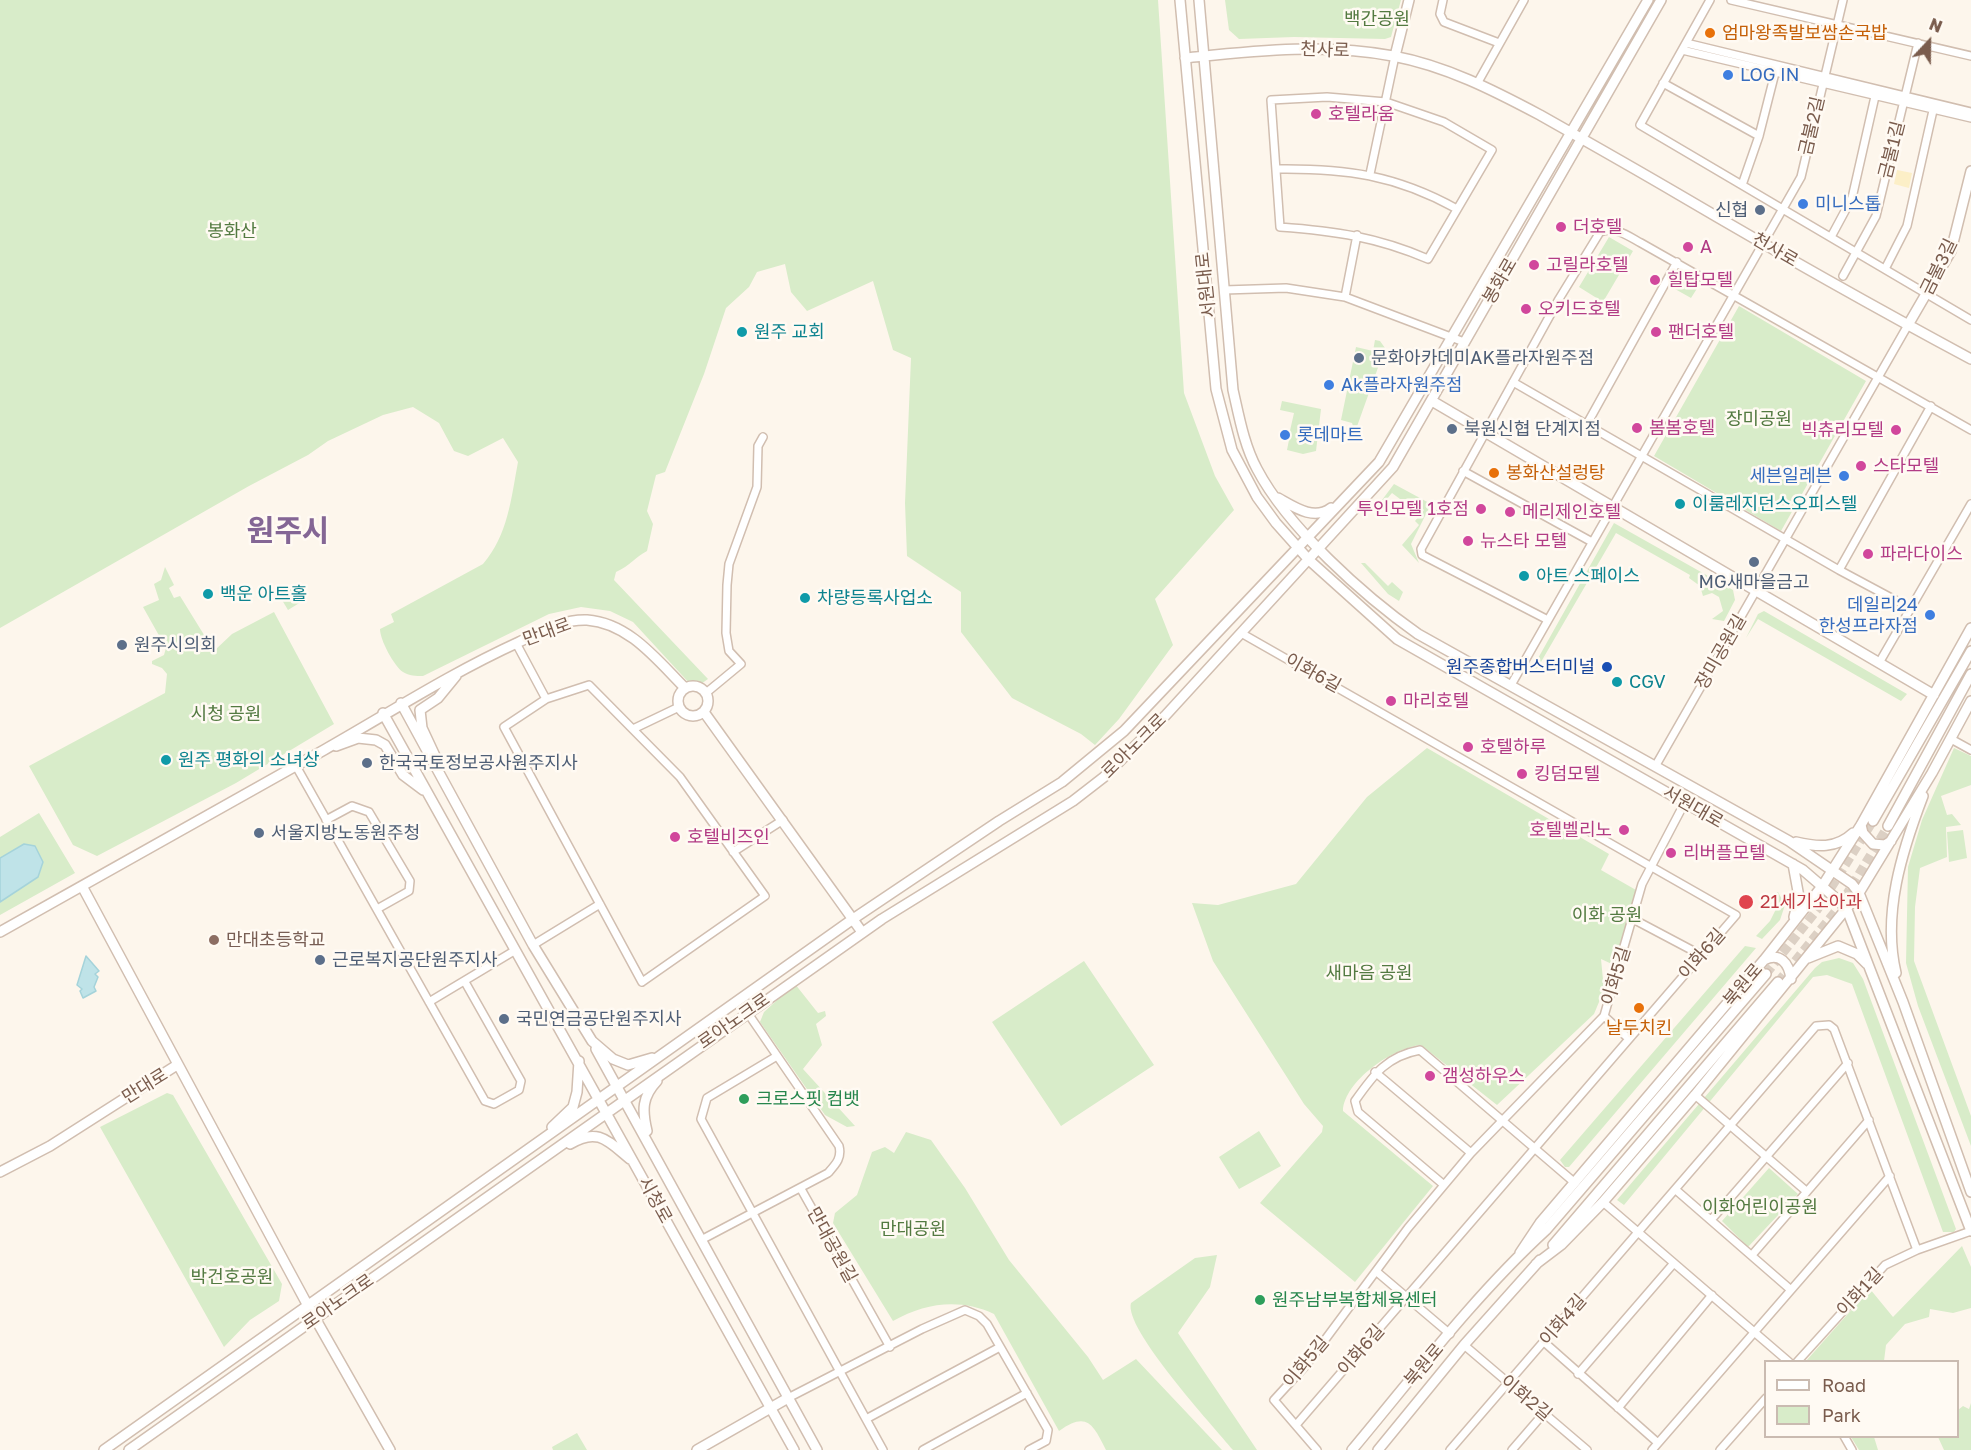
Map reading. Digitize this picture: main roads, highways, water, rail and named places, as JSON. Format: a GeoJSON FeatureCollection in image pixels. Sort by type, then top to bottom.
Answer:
{"type":"FeatureCollection","features":[{"type":"Feature","properties":{"kind":"water"},"geometry":{"type":"Polygon","coordinates":[[[24,844],[35,846],[43,862],[38,877],[0,902],[0,858],[24,844]]]}},
{"type":"Feature","properties":{"kind":"water"},"geometry":{"type":"Polygon","coordinates":[[[86,956],[99,971],[95,974],[98,977],[94,987],[96,991],[83,998],[80,991],[82,989],[77,985],[86,956]]]}},
{"type":"Feature","properties":{"kind":"tunnel"},"geometry":{"type":"LineString","coordinates":[[1766,974],[1817,910],[1873,821]]}},
{"type":"Feature","properties":{"kind":"tunnel"},"geometry":{"type":"LineString","coordinates":[[1778,982],[1839,907],[1888,826]]}},
{"type":"Feature","properties":{"kind":"place","name":"엄마왕족발보쌈손국밥"},"geometry":{"type":"Point","coordinates":[1710,33]}},
{"type":"Feature","properties":{"kind":"place","name":"LOG IN"},"geometry":{"type":"Point","coordinates":[1728,75]}},
{"type":"Feature","properties":{"kind":"place","name":"호텔라움"},"geometry":{"type":"Point","coordinates":[1316,114]}},
{"type":"Feature","properties":{"kind":"place","name":"미니스톱"},"geometry":{"type":"Point","coordinates":[1803,204]}},
{"type":"Feature","properties":{"kind":"place","name":"신협"},"geometry":{"type":"Point","coordinates":[1760,210]}},
{"type":"Feature","properties":{"kind":"place","name":"더호텔"},"geometry":{"type":"Point","coordinates":[1561,227]}},
{"type":"Feature","properties":{"kind":"place","name":"A"},"geometry":{"type":"Point","coordinates":[1688,247]}},
{"type":"Feature","properties":{"kind":"place","name":"고릴라호텔"},"geometry":{"type":"Point","coordinates":[1534,265]}},
{"type":"Feature","properties":{"kind":"place","name":"힐탑모텔"},"geometry":{"type":"Point","coordinates":[1655,280]}},
{"type":"Feature","properties":{"kind":"place","name":"오키드호텔"},"geometry":{"type":"Point","coordinates":[1526,309]}},
{"type":"Feature","properties":{"kind":"place","name":"원주 교회"},"geometry":{"type":"Point","coordinates":[742,332]}},
{"type":"Feature","properties":{"kind":"place","name":"팬더호텔"},"geometry":{"type":"Point","coordinates":[1656,332]}},
{"type":"Feature","properties":{"kind":"place","name":"문화아카데미AK플라자원주점"},"geometry":{"type":"Point","coordinates":[1359,358]}},
{"type":"Feature","properties":{"kind":"place","name":"Ak플라자원주점"},"geometry":{"type":"Point","coordinates":[1329,385]}},
{"type":"Feature","properties":{"kind":"place","name":"봄봄호텔"},"geometry":{"type":"Point","coordinates":[1637,428]}},
{"type":"Feature","properties":{"kind":"place","name":"북원신협 단계지점"},"geometry":{"type":"Point","coordinates":[1452,429]}},
{"type":"Feature","properties":{"kind":"place","name":"빅츄리모텔"},"geometry":{"type":"Point","coordinates":[1896,430]}},
{"type":"Feature","properties":{"kind":"place","name":"롯데마트"},"geometry":{"type":"Point","coordinates":[1285,435]}},
{"type":"Feature","properties":{"kind":"place","name":"스타모텔"},"geometry":{"type":"Point","coordinates":[1861,466]}},
{"type":"Feature","properties":{"kind":"place","name":"봉화산설렁탕"},"geometry":{"type":"Point","coordinates":[1494,473]}},
{"type":"Feature","properties":{"kind":"place","name":"세븐일레븐"},"geometry":{"type":"Point","coordinates":[1844,476]}},
{"type":"Feature","properties":{"kind":"place","name":"이룸레지던스오피스텔"},"geometry":{"type":"Point","coordinates":[1680,504]}},
{"type":"Feature","properties":{"kind":"place","name":"투인모텔 1호점"},"geometry":{"type":"Point","coordinates":[1481,509]}},
{"type":"Feature","properties":{"kind":"place","name":"메리제인호텔"},"geometry":{"type":"Point","coordinates":[1510,512]}},
{"type":"Feature","properties":{"kind":"place","name":"뉴스타 모텔"},"geometry":{"type":"Point","coordinates":[1468,541]}},
{"type":"Feature","properties":{"kind":"place","name":"파라다이스"},"geometry":{"type":"Point","coordinates":[1868,554]}},
{"type":"Feature","properties":{"kind":"place","name":"MG새마을금고"},"geometry":{"type":"Point","coordinates":[1754,562]}},
{"type":"Feature","properties":{"kind":"place","name":"아트 스페이스"},"geometry":{"type":"Point","coordinates":[1524,576]}},
{"type":"Feature","properties":{"kind":"place","name":"백운 아트홀"},"geometry":{"type":"Point","coordinates":[208,594]}},
{"type":"Feature","properties":{"kind":"place","name":"차량등록사업소"},"geometry":{"type":"Point","coordinates":[805,598]}},
{"type":"Feature","properties":{"kind":"place","name":"데일리24 한성프라자점"},"geometry":{"type":"Point","coordinates":[1930,615]}},
{"type":"Feature","properties":{"kind":"place","name":"원주시의회"},"geometry":{"type":"Point","coordinates":[122,645]}},
{"type":"Feature","properties":{"kind":"place","name":"원주종합버스터미널"},"geometry":{"type":"Point","coordinates":[1607,667]}},
{"type":"Feature","properties":{"kind":"place","name":"CGV"},"geometry":{"type":"Point","coordinates":[1617,682]}},
{"type":"Feature","properties":{"kind":"place","name":"마리호텔"},"geometry":{"type":"Point","coordinates":[1391,701]}},
{"type":"Feature","properties":{"kind":"place","name":"호텔하루"},"geometry":{"type":"Point","coordinates":[1468,747]}},
{"type":"Feature","properties":{"kind":"place","name":"원주 평화의 소녀상"},"geometry":{"type":"Point","coordinates":[166,760]}},
{"type":"Feature","properties":{"kind":"place","name":"한국국토정보공사원주지사"},"geometry":{"type":"Point","coordinates":[367,763]}},
{"type":"Feature","properties":{"kind":"place","name":"킹덤모텔"},"geometry":{"type":"Point","coordinates":[1522,774]}},
{"type":"Feature","properties":{"kind":"place","name":"호텔벨리노"},"geometry":{"type":"Point","coordinates":[1624,830]}},
{"type":"Feature","properties":{"kind":"place","name":"서울지방노동원주청"},"geometry":{"type":"Point","coordinates":[259,833]}},
{"type":"Feature","properties":{"kind":"place","name":"호텔비즈인"},"geometry":{"type":"Point","coordinates":[675,837]}},
{"type":"Feature","properties":{"kind":"place","name":"리버플모텔"},"geometry":{"type":"Point","coordinates":[1671,853]}},
{"type":"Feature","properties":{"kind":"place","name":"21세기소아과"},"geometry":{"type":"Point","coordinates":[1746,902]}},
{"type":"Feature","properties":{"kind":"place","name":"만대초등학교"},"geometry":{"type":"Point","coordinates":[214,940]}},
{"type":"Feature","properties":{"kind":"place","name":"근로복지공단원주지사"},"geometry":{"type":"Point","coordinates":[320,960]}},
{"type":"Feature","properties":{"kind":"place","name":"날두치킨"},"geometry":{"type":"Point","coordinates":[1639,1008]}},
{"type":"Feature","properties":{"kind":"place","name":"국민연금공단원주지사"},"geometry":{"type":"Point","coordinates":[504,1019]}},
{"type":"Feature","properties":{"kind":"place","name":"갬성하우스"},"geometry":{"type":"Point","coordinates":[1430,1076]}},
{"type":"Feature","properties":{"kind":"place","name":"크로스핏 컴뱃"},"geometry":{"type":"Point","coordinates":[744,1099]}},
{"type":"Feature","properties":{"kind":"place","name":"원주남부복합체육센터"},"geometry":{"type":"Point","coordinates":[1260,1300]}},
{"type":"Feature","properties":{"kind":"district","name":"원주시"},"geometry":{"type":"Point","coordinates":[288,531]}},
{"type":"Feature","properties":{"kind":"park label","name":"백간공원"},"geometry":{"type":"Point","coordinates":[1377,19]}},
{"type":"Feature","properties":{"kind":"park label","name":"봉화산"},"geometry":{"type":"Point","coordinates":[232,231]}},
{"type":"Feature","properties":{"kind":"park label","name":"장미공원"},"geometry":{"type":"Point","coordinates":[1759,419]}},
{"type":"Feature","properties":{"kind":"park label","name":"시청 공원"},"geometry":{"type":"Point","coordinates":[226,714]}},
{"type":"Feature","properties":{"kind":"park label","name":"이화 공원"},"geometry":{"type":"Point","coordinates":[1607,915]}},
{"type":"Feature","properties":{"kind":"park label","name":"새마음 공원"},"geometry":{"type":"Point","coordinates":[1369,973]}},
{"type":"Feature","properties":{"kind":"park label","name":"이화어린이공원"},"geometry":{"type":"Point","coordinates":[1760,1207]}},
{"type":"Feature","properties":{"kind":"park label","name":"만대공원"},"geometry":{"type":"Point","coordinates":[913,1229]}},
{"type":"Feature","properties":{"kind":"park label","name":"박건호공원"},"geometry":{"type":"Point","coordinates":[232,1277]}}]}
